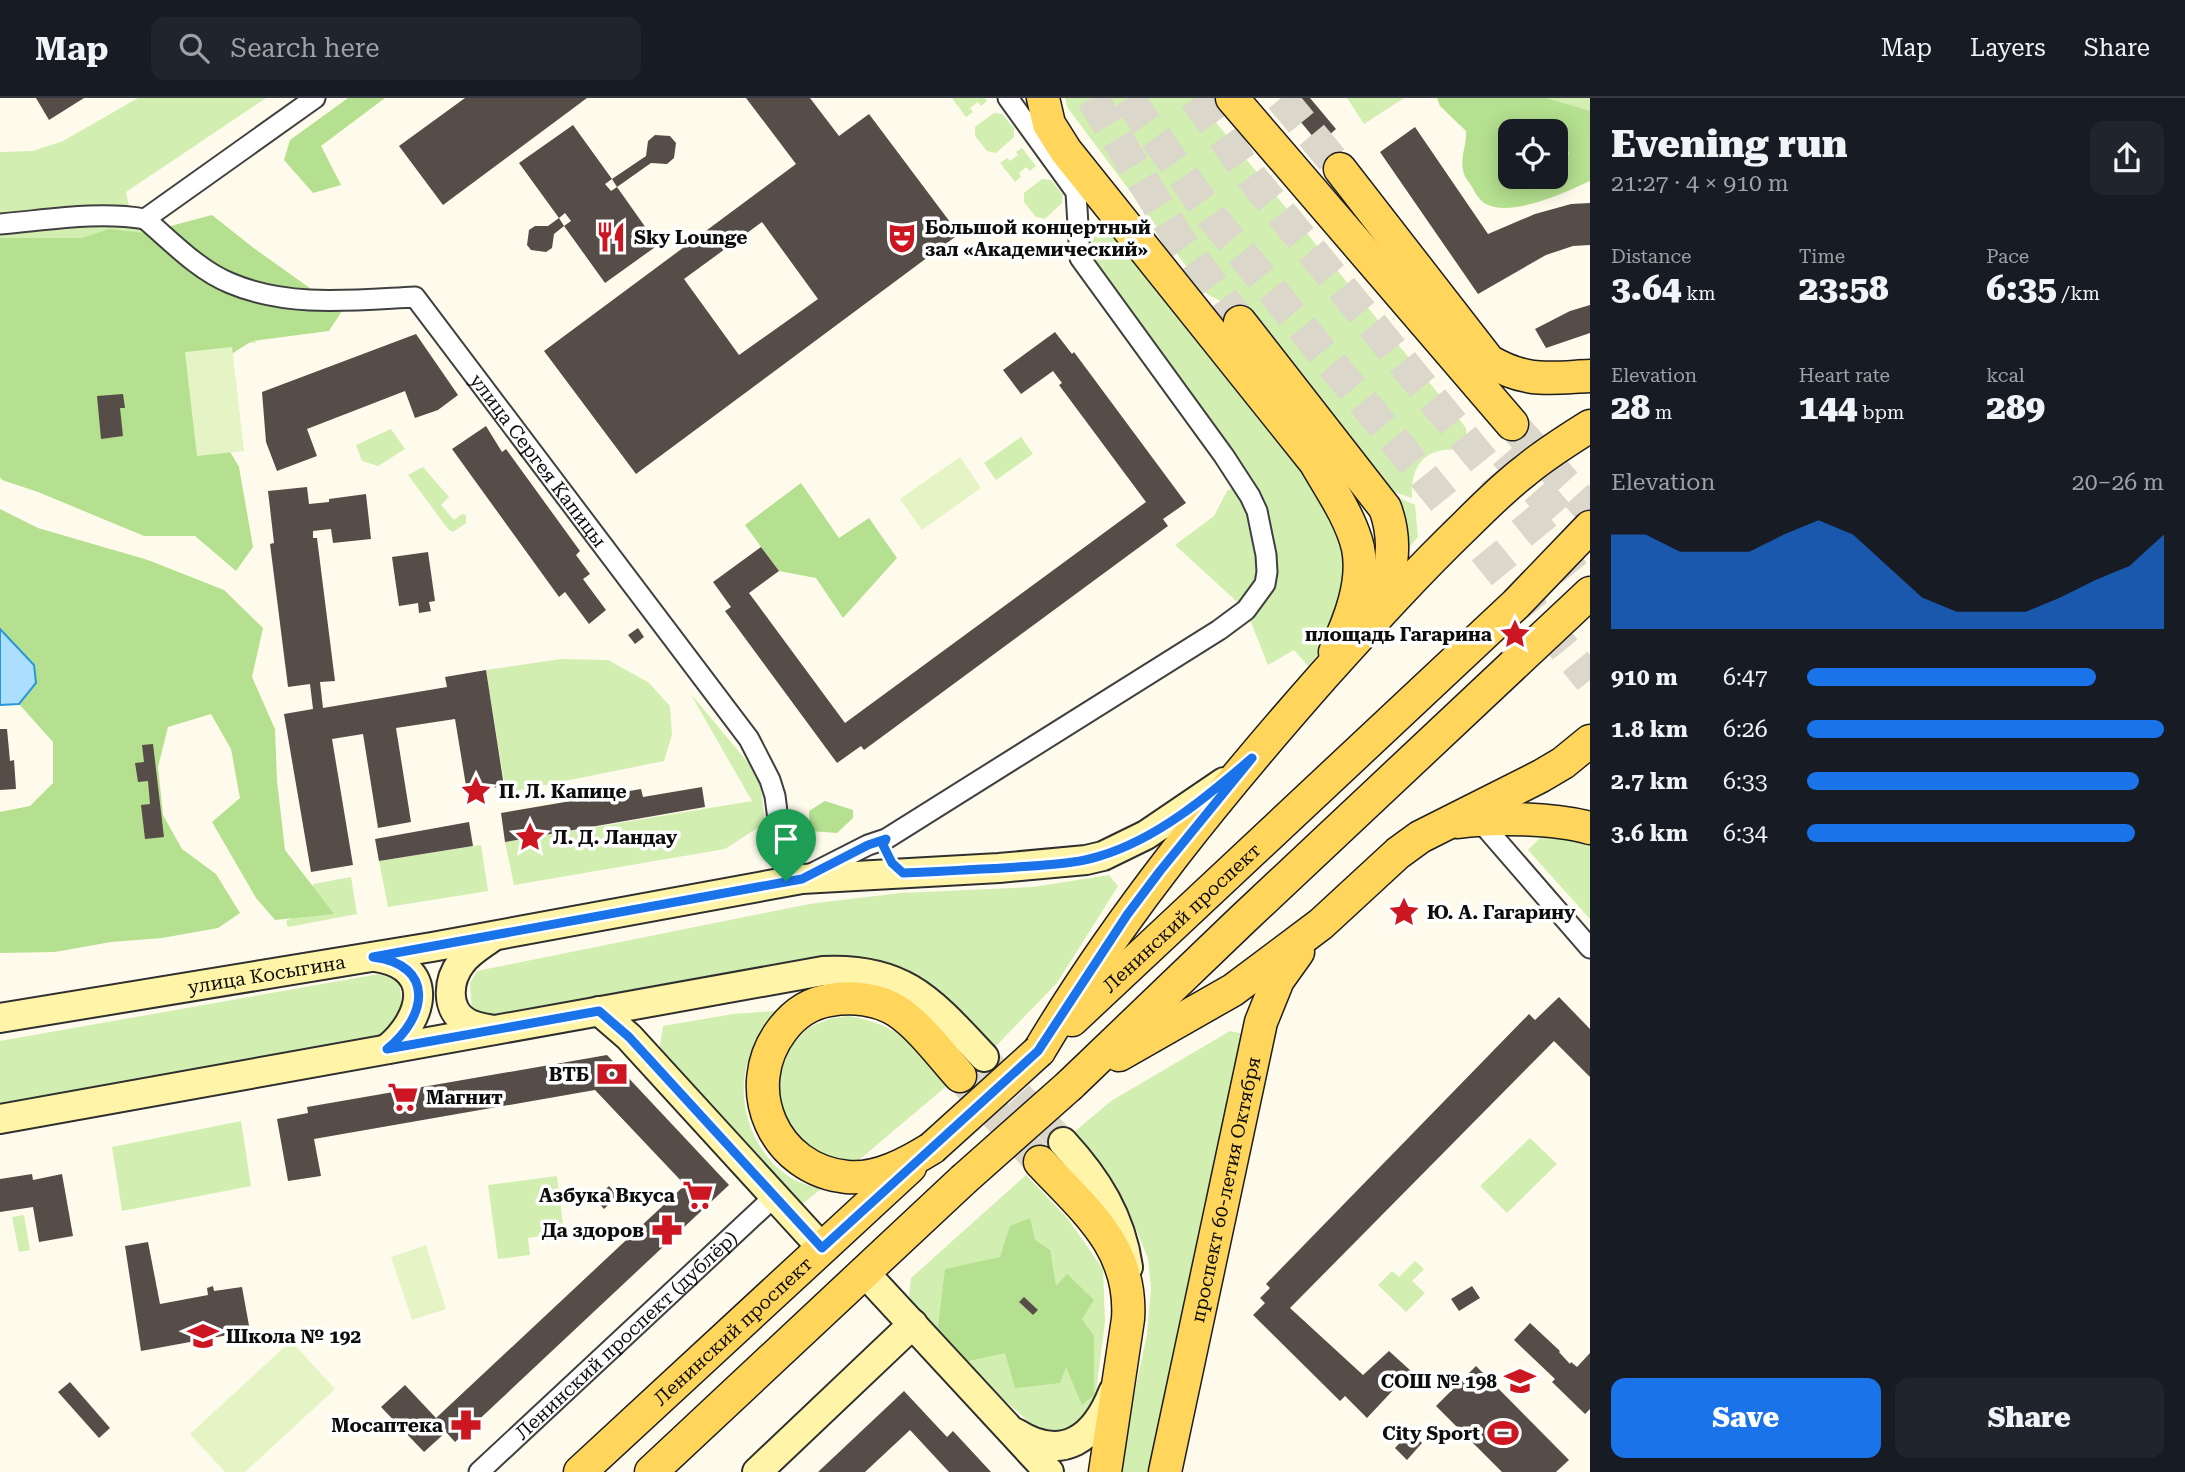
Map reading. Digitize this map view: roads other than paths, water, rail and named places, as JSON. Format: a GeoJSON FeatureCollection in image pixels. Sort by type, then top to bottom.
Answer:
{"type":"FeatureCollection","features":[{"type":"Feature","properties":{"kind":"main road"},"geometry":{"type":"LineString","coordinates":[[1043,98],[1049,124],[1066,151],[1315,462],[1354,535],[1359,568],[1352,609],[1332,658],[1317,684]]}},
{"type":"Feature","properties":{"kind":"main road"},"geometry":{"type":"LineString","coordinates":[[1231,98],[1512,424]]}},
{"type":"Feature","properties":{"kind":"main road"},"geometry":{"type":"LineString","coordinates":[[1340,169],[1489,361],[1511,373],[1537,378],[1590,376]]}},
{"type":"Feature","properties":{"kind":"main road"},"geometry":{"type":"LineString","coordinates":[[1240,322],[1385,508],[1392,534],[1390,572],[1374,614],[1355,640]]}},
{"type":"Feature","properties":{"kind":"main road"},"geometry":{"type":"LineString","coordinates":[[1038,1051],[1127,915],[1160,871],[1252,758],[1355,640],[1436,554],[1504,489],[1545,456],[1590,426]]}},
{"type":"Feature","properties":{"kind":"main road","name":"Ленинский проспект"},"geometry":{"type":"LineString","coordinates":[[580,1472],[1038,1051],[1501,619],[1590,527]]}},
{"type":"Feature","properties":{"kind":"main road"},"geometry":{"type":"LineString","coordinates":[[651,1472],[963,1180],[1070,1084],[1590,593]]}},
{"type":"Feature","properties":{"kind":"main road"},"geometry":{"type":"LineString","coordinates":[[1070,1084],[1224,996],[1321,924],[1398,853],[1440,826],[1541,776],[1563,763],[1590,741]]}},
{"type":"Feature","properties":{"kind":"main road","name":"улица Косыгина"},"geometry":{"type":"LineString","coordinates":[[0,1018],[493,937],[794,880],[1068,863],[1103,856],[1167,822],[1217,788],[1252,758]]}},
{"type":"Feature","properties":{"kind":"main road"},"geometry":{"type":"LineString","coordinates":[[1541,776],[1572,771],[1590,774]]}},
{"type":"Feature","properties":{"kind":"main road"},"geometry":{"type":"LineString","coordinates":[[1440,826],[1500,819],[1590,828]]}},
{"type":"Feature","properties":{"kind":"main road","name":"проспект 60-летия Октября"},"geometry":{"type":"LineString","coordinates":[[1165,1472],[1261,1022],[1287,965],[1321,924]]}},
{"type":"Feature","properties":{"kind":"main road"},"geometry":{"type":"LineString","coordinates":[[493,937],[471,952],[459,965],[452,980],[450,996],[463,1021],[495,1030]]}},
{"type":"Feature","properties":{"kind":"main road"},"geometry":{"type":"LineString","coordinates":[[373,957],[389,959],[403,965],[414,978],[418,992],[418,1006],[413,1019],[402,1037],[387,1049]]}},
{"type":"Feature","properties":{"kind":"main road"},"geometry":{"type":"LineString","coordinates":[[0,1119],[802,974],[833,971],[862,971],[886,977],[908,986],[924,997],[972,1067]]}},
{"type":"Feature","properties":{"kind":"main road"},"geometry":{"type":"LineString","coordinates":[[748,984],[831,979],[862,986],[886,998],[910,1023]]}},
{"type":"Feature","properties":{"kind":"main road"},"geometry":{"type":"LineString","coordinates":[[932,1148],[885,1171],[848,1177],[809,1165],[790,1151],[777,1136],[763,1102],[762,1083],[769,1051],[789,1021],[803,1009],[836,999],[868,1000],[897,1011],[972,1067]]}},
{"type":"Feature","properties":{"kind":"main road"},"geometry":{"type":"LineString","coordinates":[[599,1011],[629,1037],[822,1248]]}},
{"type":"Feature","properties":{"kind":"main road"},"geometry":{"type":"LineString","coordinates":[[1052,1152],[1111,1242],[1121,1262],[1129,1302],[1105,1472]]}},
{"type":"Feature","properties":{"kind":"main road"},"geometry":{"type":"LineString","coordinates":[[864,1272],[1049,1472]]}},
{"type":"Feature","properties":{"kind":"main road"},"geometry":{"type":"LineString","coordinates":[[757,1472],[913,1324]]}},
{"type":"Feature","properties":{"kind":"main road"},"geometry":{"type":"LineString","coordinates":[[1010,1430],[1040,1445],[1054,1447],[1070,1443],[1087,1434],[1107,1409],[1121,1368]]}},
{"type":"Feature","properties":{"kind":"street"},"geometry":{"type":"LineString","coordinates":[[0,224],[79,217],[145,219],[315,98]]}},
{"type":"Feature","properties":{"kind":"street"},"geometry":{"type":"LineString","coordinates":[[794,880],[886,839],[1219,630],[1246,610],[1259,595],[1267,572],[1264,538],[1256,511],[1242,483],[1080,258],[1076,192],[1007,98]]}},
{"type":"Feature","properties":{"kind":"street","name":"улица Сергея Капицы"},"geometry":{"type":"LineString","coordinates":[[145,219],[194,261],[229,283],[274,297],[332,302],[415,297],[749,739],[771,780],[794,880]]}},
{"type":"Feature","properties":{"kind":"street"},"geometry":{"type":"LineString","coordinates":[[1479,820],[1590,948]]}},
{"type":"Feature","properties":{"kind":"street"},"geometry":{"type":"LineString","coordinates":[[886,839],[883,845],[887,855],[903,873]]}},
{"type":"Feature","properties":{"kind":"street","name":"Ленинский проспект (дублёр)"},"geometry":{"type":"LineString","coordinates":[[479,1472],[774,1197]]}},
{"type":"Feature","properties":{"kind":"water"},"geometry":{"type":"Polygon","coordinates":[[[0,629],[34,665],[36,683],[19,704],[0,705],[0,629]]]}},
{"type":"Feature","properties":{"kind":"tunnel"},"geometry":{"type":"LineString","coordinates":[[1092,98],[1181,243],[1240,322]]}},
{"type":"Feature","properties":{"kind":"tunnel"},"geometry":{"type":"LineString","coordinates":[[1128,98],[1212,217],[1590,680]]}},
{"type":"Feature","properties":{"kind":"tunnel"},"geometry":{"type":"LineString","coordinates":[[1195,98],[1253,179],[1590,592]]}},
{"type":"Feature","properties":{"kind":"tunnel"},"geometry":{"type":"LineString","coordinates":[[1281,98],[1340,169]]}},
{"type":"Feature","properties":{"kind":"tunnel"},"geometry":{"type":"LineString","coordinates":[[1512,424],[1590,510]]}},
{"type":"Feature","properties":{"kind":"tunnel"},"geometry":{"type":"LineString","coordinates":[[1505,454],[1590,551]]}},
{"type":"Feature","properties":{"kind":"tunnel"},"geometry":{"type":"LineString","coordinates":[[990,1064],[1063,1142]]}},
{"type":"Feature","properties":{"kind":"tunnel"},"geometry":{"type":"LineString","coordinates":[[960,1076],[1040,1162]]}},
{"type":"Feature","properties":{"kind":"place","name":"Sky Lounge"},"geometry":{"type":"Point","coordinates":[611,237]}},
{"type":"Feature","properties":{"kind":"place","name":"Большой концертный зал «Академический»"},"geometry":{"type":"Point","coordinates":[902,238]}},
{"type":"Feature","properties":{"kind":"place","name":"площадь Гагарина"},"geometry":{"type":"Point","coordinates":[1515,634]}},
{"type":"Feature","properties":{"kind":"place","name":"П. Л. Капице"},"geometry":{"type":"Point","coordinates":[476,791]}},
{"type":"Feature","properties":{"kind":"place","name":"Л. Д. Ландау"},"geometry":{"type":"Point","coordinates":[530,837]}},
{"type":"Feature","properties":{"kind":"place","name":"Ю. А. Гагарину"},"geometry":{"type":"Point","coordinates":[1404,912]}},
{"type":"Feature","properties":{"kind":"place","name":"ВТБ"},"geometry":{"type":"Point","coordinates":[612,1074]}},
{"type":"Feature","properties":{"kind":"place","name":"Магнит"},"geometry":{"type":"Point","coordinates":[403,1097]}},
{"type":"Feature","properties":{"kind":"place","name":"Азбука Вкуса"},"geometry":{"type":"Point","coordinates":[698,1195]}},
{"type":"Feature","properties":{"kind":"place","name":"Да здоров"},"geometry":{"type":"Point","coordinates":[667,1230]}},
{"type":"Feature","properties":{"kind":"place","name":"Школа № 192"},"geometry":{"type":"Point","coordinates":[203,1336]}},
{"type":"Feature","properties":{"kind":"place","name":"СОШ № 198"},"geometry":{"type":"Point","coordinates":[1520,1381]}},
{"type":"Feature","properties":{"kind":"place","name":"Мосаптека"},"geometry":{"type":"Point","coordinates":[466,1425]}},
{"type":"Feature","properties":{"kind":"place","name":"City Sport"},"geometry":{"type":"Point","coordinates":[1503,1433]}}]}
